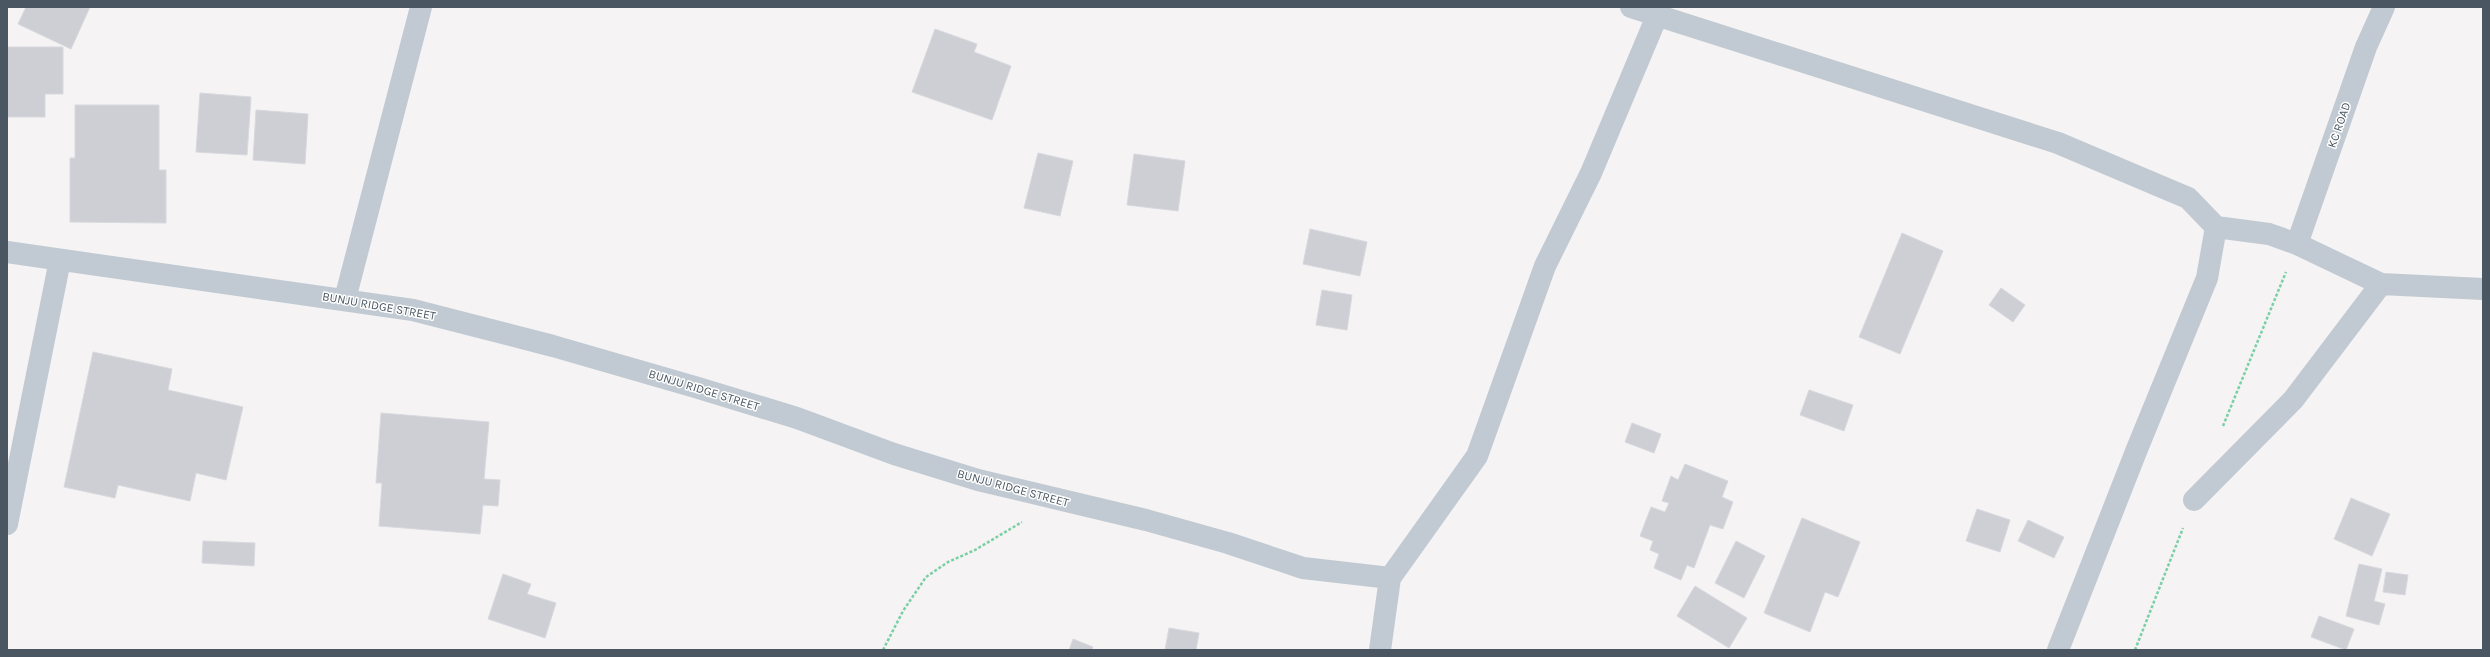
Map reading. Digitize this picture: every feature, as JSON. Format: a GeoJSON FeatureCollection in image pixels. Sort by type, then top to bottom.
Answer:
{"type":"FeatureCollection","features":[{"type":"Feature","properties":{"kind":"street"},"geometry":{"type":"LineString","coordinates":[[345,300],[422,7]]}},
{"type":"Feature","properties":{"kind":"street"},"geometry":{"type":"LineString","coordinates":[[1631,7],[2058,143],[2188,198],[2216,227],[2269,234],[2297,244],[2381,284],[2483,289]]}},
{"type":"Feature","properties":{"kind":"street","name":"KC ROAD"},"geometry":{"type":"LineString","coordinates":[[2297,244],[2366,47],[2384,7]]}},
{"type":"Feature","properties":{"kind":"street"},"geometry":{"type":"LineString","coordinates":[[1380,650],[1390,578],[1477,456],[1545,266],[1591,173],[1657,16]]}},
{"type":"Feature","properties":{"kind":"street"},"geometry":{"type":"LineString","coordinates":[[2058,650],[2137,449],[2207,278],[2216,227]]}},
{"type":"Feature","properties":{"kind":"street","name":"BUNJU RIDGE STREET"},"geometry":{"type":"LineString","coordinates":[[7,252],[413,310],[553,346],[797,418],[894,454],[978,480],[1146,520],[1228,543],[1303,568],[1390,578]]}},
{"type":"Feature","properties":{"kind":"street"},"geometry":{"type":"LineString","coordinates":[[7,524],[60,260]]}},
{"type":"Feature","properties":{"kind":"street"},"geometry":{"type":"LineString","coordinates":[[2194,500],[2293,400],[2381,284]]}},
{"type":"Feature","properties":{"kind":"path"},"geometry":{"type":"LineString","coordinates":[[883,650],[903,611],[926,577],[948,562],[975,550],[1057,500]]}},
{"type":"Feature","properties":{"kind":"building"},"geometry":{"type":"Polygon","coordinates":[[[26,7],[90,7],[71,49],[18,24],[26,7]]]}},
{"type":"Feature","properties":{"kind":"building"},"geometry":{"type":"Polygon","coordinates":[[[935,29],[977,44],[974,52],[1011,66],[992,120],[912,92],[935,29]]]}},
{"type":"Feature","properties":{"kind":"building"},"geometry":{"type":"Polygon","coordinates":[[[7,47],[63,47],[63,94],[45,94],[45,117],[7,117],[7,47]]]}},
{"type":"Feature","properties":{"kind":"building"},"geometry":{"type":"Polygon","coordinates":[[[200,93],[251,97],[247,155],[196,152],[200,93]]]}},
{"type":"Feature","properties":{"kind":"building"},"geometry":{"type":"Polygon","coordinates":[[[75,105],[159,105],[159,170],[166,170],[166,223],[70,222],[70,158],[75,158],[75,105]]]}},
{"type":"Feature","properties":{"kind":"building"},"geometry":{"type":"Polygon","coordinates":[[[256,110],[308,114],[305,164],[253,160],[256,110]]]}},
{"type":"Feature","properties":{"kind":"building"},"geometry":{"type":"Polygon","coordinates":[[[1038,153],[1073,161],[1060,216],[1024,208],[1038,153]]]}},
{"type":"Feature","properties":{"kind":"building"},"geometry":{"type":"Polygon","coordinates":[[[1134,154],[1185,161],[1178,211],[1127,205],[1134,154]]]}},
{"type":"Feature","properties":{"kind":"building"},"geometry":{"type":"Polygon","coordinates":[[[1310,229],[1367,242],[1360,276],[1303,264],[1310,229]]]}},
{"type":"Feature","properties":{"kind":"building"},"geometry":{"type":"Polygon","coordinates":[[[1902,233],[1943,251],[1900,354],[1859,337],[1902,233]]]}},
{"type":"Feature","properties":{"kind":"building"},"geometry":{"type":"Polygon","coordinates":[[[2001,288],[2025,305],[2013,322],[1989,305],[2001,288]]]}},
{"type":"Feature","properties":{"kind":"building"},"geometry":{"type":"Polygon","coordinates":[[[1322,290],[1352,295],[1347,330],[1316,325],[1322,290]]]}},
{"type":"Feature","properties":{"kind":"building"},"geometry":{"type":"Polygon","coordinates":[[[93,352],[172,369],[168,390],[243,407],[226,480],[196,473],[190,501],[118,485],[115,498],[64,487],[93,352]]]}},
{"type":"Feature","properties":{"kind":"building"},"geometry":{"type":"Polygon","coordinates":[[[1809,390],[1853,405],[1844,431],[1800,415],[1809,390]]]}},
{"type":"Feature","properties":{"kind":"building"},"geometry":{"type":"Polygon","coordinates":[[[381,413],[489,422],[484,479],[500,480],[498,506],[483,505],[480,534],[379,526],[382,483],[376,483],[381,413]]]}},
{"type":"Feature","properties":{"kind":"building"},"geometry":{"type":"Polygon","coordinates":[[[1632,423],[1661,434],[1654,453],[1625,442],[1632,423]]]}},
{"type":"Feature","properties":{"kind":"building"},"geometry":{"type":"Polygon","coordinates":[[[1685,464],[1728,481],[1722,497],[1733,502],[1723,529],[1710,525],[1694,568],[1687,565],[1681,580],[1654,568],[1659,554],[1650,550],[1653,541],[1640,536],[1651,507],[1665,512],[1669,503],[1662,501],[1671,476],[1678,480],[1685,464]]]}},
{"type":"Feature","properties":{"kind":"building"},"geometry":{"type":"Polygon","coordinates":[[[2351,498],[2390,514],[2372,556],[2334,539],[2351,498]]]}},
{"type":"Feature","properties":{"kind":"building"},"geometry":{"type":"Polygon","coordinates":[[[1977,509],[2010,520],[2000,552],[1966,541],[1977,509]]]}},
{"type":"Feature","properties":{"kind":"building"},"geometry":{"type":"Polygon","coordinates":[[[1802,518],[1860,542],[1838,597],[1825,592],[1810,632],[1764,613],[1802,518]]]}},
{"type":"Feature","properties":{"kind":"building"},"geometry":{"type":"Polygon","coordinates":[[[2028,520],[2064,537],[2054,558],[2018,541],[2028,520]]]}},
{"type":"Feature","properties":{"kind":"building"},"geometry":{"type":"Polygon","coordinates":[[[203,541],[255,543],[254,566],[202,563],[203,541]]]}},
{"type":"Feature","properties":{"kind":"building"},"geometry":{"type":"Polygon","coordinates":[[[1736,541],[1765,556],[1744,598],[1715,583],[1736,541]]]}},
{"type":"Feature","properties":{"kind":"building"},"geometry":{"type":"Polygon","coordinates":[[[2359,564],[2382,569],[2374,601],[2385,604],[2379,625],[2346,616],[2359,564]]]}},
{"type":"Feature","properties":{"kind":"building"},"geometry":{"type":"Polygon","coordinates":[[[2386,572],[2408,575],[2405,595],[2383,592],[2386,572]]]}},
{"type":"Feature","properties":{"kind":"building"},"geometry":{"type":"Polygon","coordinates":[[[503,574],[531,584],[527,594],[556,603],[545,638],[488,619],[503,574]]]}},
{"type":"Feature","properties":{"kind":"building"},"geometry":{"type":"Polygon","coordinates":[[[1695,586],[1747,618],[1729,648],[1677,616],[1695,586]]]}},
{"type":"Feature","properties":{"kind":"building"},"geometry":{"type":"Polygon","coordinates":[[[2319,616],[2354,629],[2346,650],[2311,637],[2319,616]]]}},
{"type":"Feature","properties":{"kind":"building"},"geometry":{"type":"Polygon","coordinates":[[[1169,628],[1199,633],[1196,650],[1165,650],[1169,628]]]}},
{"type":"Feature","properties":{"kind":"building"},"geometry":{"type":"Polygon","coordinates":[[[1073,639],[1093,647],[1092,650],[1069,650],[1073,639]]]}}]}
